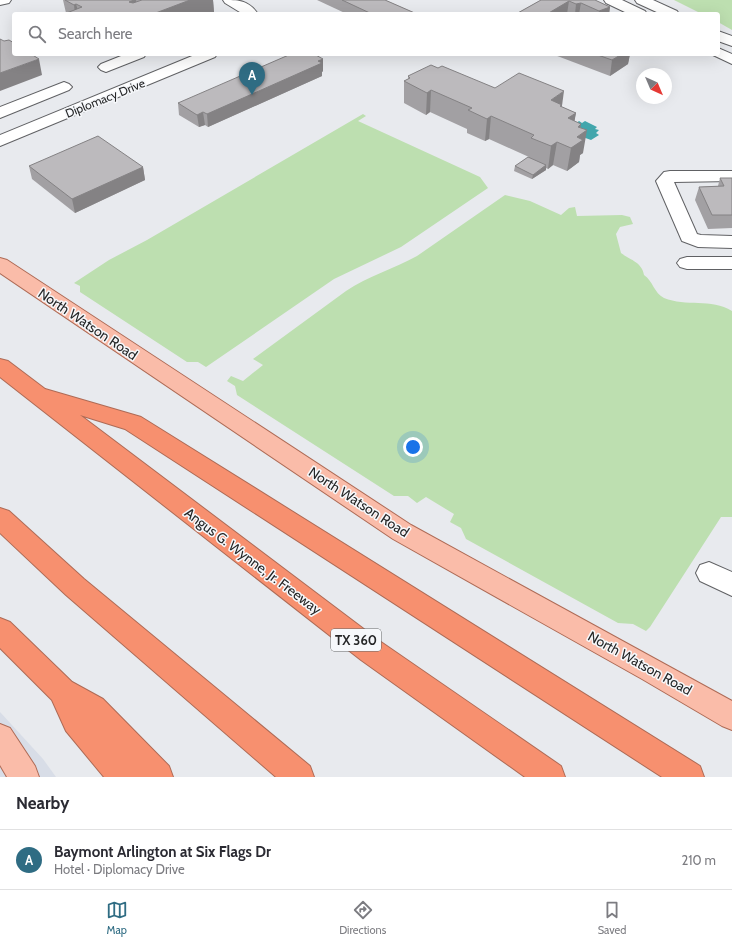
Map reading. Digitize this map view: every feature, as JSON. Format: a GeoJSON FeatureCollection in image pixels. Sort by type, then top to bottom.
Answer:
{"type":"FeatureCollection","features":[{"type":"Feature","properties":{"kind":"highway","name":"Angus G. Wynne, Jr. Freeway"},"geometry":{"type":"LineString","coordinates":[[0,366],[371,651],[550,777]]}},
{"type":"Feature","properties":{"kind":"highway"},"geometry":{"type":"LineString","coordinates":[[39,395],[133,423],[689,777]]}},
{"type":"Feature","properties":{"kind":"highway"},"geometry":{"type":"LineString","coordinates":[[0,518],[75,587],[299,777]]}},
{"type":"Feature","properties":{"kind":"highway"},"geometry":{"type":"LineString","coordinates":[[0,630],[62,690],[93,709],[158,777]]}},
{"type":"Feature","properties":{"kind":"highway"},"geometry":{"type":"LineString","coordinates":[[62,690],[76,721],[124,777]]}},
{"type":"Feature","properties":{"kind":"main road","name":"North Watson Road"},"geometry":{"type":"LineString","coordinates":[[0,264],[197,397],[402,532],[652,670],[732,716]]}},
{"type":"Feature","properties":{"kind":"main road"},"geometry":{"type":"LineString","coordinates":[[0,738],[24,777]]}},
{"type":"Feature","properties":{"kind":"street"},"geometry":{"type":"LineString","coordinates":[[0,1],[4,0]]}},
{"type":"Feature","properties":{"kind":"street"},"geometry":{"type":"LineString","coordinates":[[230,0],[245,8],[249,12]]}},
{"type":"Feature","properties":{"kind":"street"},"geometry":{"type":"LineString","coordinates":[[611,0],[640,9],[659,12]]}},
{"type":"Feature","properties":{"kind":"street"},"geometry":{"type":"LineString","coordinates":[[720,36],[732,42]]}},
{"type":"Feature","properties":{"kind":"street"},"geometry":{"type":"LineString","coordinates":[[720,53],[732,60]]}},
{"type":"Feature","properties":{"kind":"street"},"geometry":{"type":"LineString","coordinates":[[106,67],[134,56]]}},
{"type":"Feature","properties":{"kind":"street","name":"Diplomacy Drive"},"geometry":{"type":"LineString","coordinates":[[0,141],[205,56]]}},
{"type":"Feature","properties":{"kind":"street"},"geometry":{"type":"LineString","coordinates":[[0,113],[64,87]]}},
{"type":"Feature","properties":{"kind":"street"},"geometry":{"type":"LineString","coordinates":[[732,176],[670,176],[665,181],[689,237],[698,241],[732,242]]}},
{"type":"Feature","properties":{"kind":"street"},"geometry":{"type":"LineString","coordinates":[[687,263],[732,263]]}},
{"type":"Feature","properties":{"kind":"street"},"geometry":{"type":"LineString","coordinates":[[709,573],[732,585]]}},
{"type":"Feature","properties":{"kind":"shaded area"},"geometry":{"type":"Polygon","coordinates":[[[0,712],[43,759],[56,777],[0,777],[0,712]]]}},
{"type":"Feature","properties":{"kind":"green space"},"geometry":{"type":"Polygon","coordinates":[[[674,0],[732,0],[732,30],[720,23],[720,12],[698,12],[674,0]]]}},
{"type":"Feature","properties":{"kind":"green space"},"geometry":{"type":"Polygon","coordinates":[[[363,114],[366,116],[358,121],[480,177],[488,188],[401,247],[334,279],[206,367],[198,362],[187,362],[80,292],[80,286],[74,283],[109,260],[147,240],[363,114]]]}},
{"type":"Feature","properties":{"kind":"green space"},"geometry":{"type":"Polygon","coordinates":[[[505,195],[530,201],[561,215],[569,208],[575,207],[577,216],[622,215],[630,217],[633,224],[620,227],[616,234],[621,253],[641,267],[644,275],[650,280],[661,296],[672,301],[716,305],[732,311],[732,517],[721,517],[646,631],[633,624],[618,623],[466,539],[461,528],[450,522],[454,514],[426,497],[417,503],[408,496],[394,496],[237,395],[235,386],[227,381],[231,376],[243,381],[263,365],[253,359],[346,291],[363,281],[417,256],[505,195]]]}},
{"type":"Feature","properties":{"kind":"water"},"geometry":{"type":"Polygon","coordinates":[[[579,121],[582,123],[585,121],[597,127],[595,129],[599,130],[596,133],[599,135],[591,140],[580,136],[574,125],[579,121]]]}},
{"type":"Feature","properties":{"kind":"building"},"geometry":{"type":"Polygon","coordinates":[[[65,0],[134,0],[129,2],[133,3],[142,0],[190,0],[158,12],[69,12],[82,7],[76,4],[74,5],[65,0]]]}},
{"type":"Feature","properties":{"kind":"building"},"geometry":{"type":"Polygon","coordinates":[[[342,0],[385,0],[412,12],[368,12],[342,0]]]}},
{"type":"Feature","properties":{"kind":"building"},"geometry":{"type":"Polygon","coordinates":[[[541,0],[595,0],[610,7],[599,11],[581,3],[576,4],[569,1],[550,12],[520,12],[541,0]]]}},
{"type":"Feature","properties":{"kind":"building"},"geometry":{"type":"Polygon","coordinates":[[[0,39],[12,42],[12,56],[34,56],[39,59],[0,73],[0,39]]]}},
{"type":"Feature","properties":{"kind":"building"},"geometry":{"type":"Polygon","coordinates":[[[286,56],[318,56],[323,59],[318,61],[322,63],[207,114],[203,112],[197,115],[178,103],[286,56]]]}},
{"type":"Feature","properties":{"kind":"building"},"geometry":{"type":"Polygon","coordinates":[[[601,56],[619,56],[612,60],[601,56]]]}},
{"type":"Feature","properties":{"kind":"building"},"geometry":{"type":"Polygon","coordinates":[[[431,65],[438,68],[442,66],[495,88],[519,73],[564,91],[551,100],[576,113],[568,118],[581,124],[578,127],[587,130],[577,137],[583,140],[571,148],[557,142],[551,146],[531,138],[534,135],[491,116],[487,119],[468,110],[472,108],[431,90],[427,93],[404,81],[410,78],[408,76],[431,65]]]}},
{"type":"Feature","properties":{"kind":"building"},"geometry":{"type":"Polygon","coordinates":[[[98,136],[143,167],[72,199],[29,166],[98,136]]]}},
{"type":"Feature","properties":{"kind":"building"},"geometry":{"type":"Polygon","coordinates":[[[528,157],[546,165],[533,175],[515,166],[528,157]]]}},
{"type":"Feature","properties":{"kind":"building"},"geometry":{"type":"Polygon","coordinates":[[[720,178],[732,178],[732,215],[712,215],[699,187],[724,186],[720,178]]]}},
{"type":"Feature","properties":{"kind":"place","name":"Baymont Arlington at Six Flags Dr"},"geometry":{"type":"Point","coordinates":[252,95]}}]}
